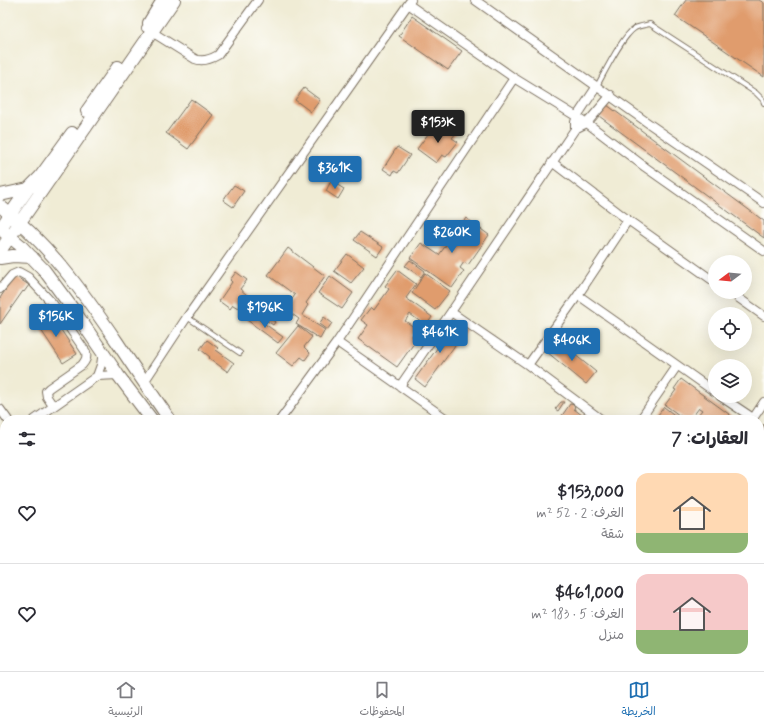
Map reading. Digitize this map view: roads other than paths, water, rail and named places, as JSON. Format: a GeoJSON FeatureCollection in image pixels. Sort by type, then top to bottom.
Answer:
{"type":"FeatureCollection","features":[{"type":"Feature","properties":{"kind":"street"},"geometry":{"type":"LineString","coordinates":[[149,30],[163,0]]}},
{"type":"Feature","properties":{"kind":"street"},"geometry":{"type":"LineString","coordinates":[[0,251],[20,223],[106,91],[149,30],[174,0]]}},
{"type":"Feature","properties":{"kind":"street"},"geometry":{"type":"LineString","coordinates":[[149,30],[194,59],[198,60],[212,58],[218,54],[258,0]]}},
{"type":"Feature","properties":{"kind":"street"},"geometry":{"type":"LineString","coordinates":[[475,0],[648,123],[764,203]]}},
{"type":"Feature","properties":{"kind":"street"},"geometry":{"type":"LineString","coordinates":[[144,382],[187,317],[409,2],[514,78],[587,123],[644,167],[764,251]]}},
{"type":"Feature","properties":{"kind":"street"},"geometry":{"type":"LineString","coordinates":[[284,415],[337,342],[514,78]]}},
{"type":"Feature","properties":{"kind":"street"},"geometry":{"type":"LineString","coordinates":[[575,129],[577,116],[597,86]]}},
{"type":"Feature","properties":{"kind":"street"},"geometry":{"type":"LineString","coordinates":[[106,91],[68,138],[40,177],[28,189],[0,229],[20,245],[44,270],[148,415]]}},
{"type":"Feature","properties":{"kind":"street"},"geometry":{"type":"LineString","coordinates":[[400,386],[575,129],[587,123],[611,96]]}},
{"type":"Feature","properties":{"kind":"street"},"geometry":{"type":"LineString","coordinates":[[552,162],[628,220],[708,277]]}},
{"type":"Feature","properties":{"kind":"street"},"geometry":{"type":"LineString","coordinates":[[0,195],[28,189]]}},
{"type":"Feature","properties":{"kind":"street"},"geometry":{"type":"LineString","coordinates":[[0,206],[34,236],[74,281],[167,415]]}},
{"type":"Feature","properties":{"kind":"street"},"geometry":{"type":"LineString","coordinates":[[528,366],[628,220]]}},
{"type":"Feature","properties":{"kind":"street"},"geometry":{"type":"LineString","coordinates":[[0,258],[13,256],[32,257]]}},
{"type":"Feature","properties":{"kind":"street"},"geometry":{"type":"LineString","coordinates":[[0,289],[12,275],[19,272],[28,277],[53,304],[86,352],[85,361],[82,365],[46,391],[47,396],[53,406]]}},
{"type":"Feature","properties":{"kind":"street"},"geometry":{"type":"LineString","coordinates":[[578,295],[708,387]]}},
{"type":"Feature","properties":{"kind":"street"},"geometry":{"type":"LineString","coordinates":[[740,299],[764,316]]}},
{"type":"Feature","properties":{"kind":"street"},"geometry":{"type":"LineString","coordinates":[[451,312],[595,415]]}},
{"type":"Feature","properties":{"kind":"street"},"geometry":{"type":"LineString","coordinates":[[337,342],[441,415]]}},
{"type":"Feature","properties":{"kind":"street"},"geometry":{"type":"LineString","coordinates":[[97,376],[101,365],[103,352]]}},
{"type":"Feature","properties":{"kind":"street"},"geometry":{"type":"LineString","coordinates":[[643,415],[677,366]]}},
{"type":"Feature","properties":{"kind":"street"},"geometry":{"type":"LineString","coordinates":[[41,415],[97,376],[118,375]]}},
{"type":"Feature","properties":{"kind":"street"},"geometry":{"type":"LineString","coordinates":[[755,415],[764,402]]}},
{"type":"Feature","properties":{"kind":"street"},"geometry":{"type":"LineString","coordinates":[[730,403],[746,415]]}},
{"type":"Feature","properties":{"kind":"lane"},"geometry":{"type":"LineString","coordinates":[[597,86],[626,36],[635,28],[650,24],[756,93],[764,103]]}},
{"type":"Feature","properties":{"kind":"lane"},"geometry":{"type":"LineString","coordinates":[[187,317],[240,354]]}}]}
